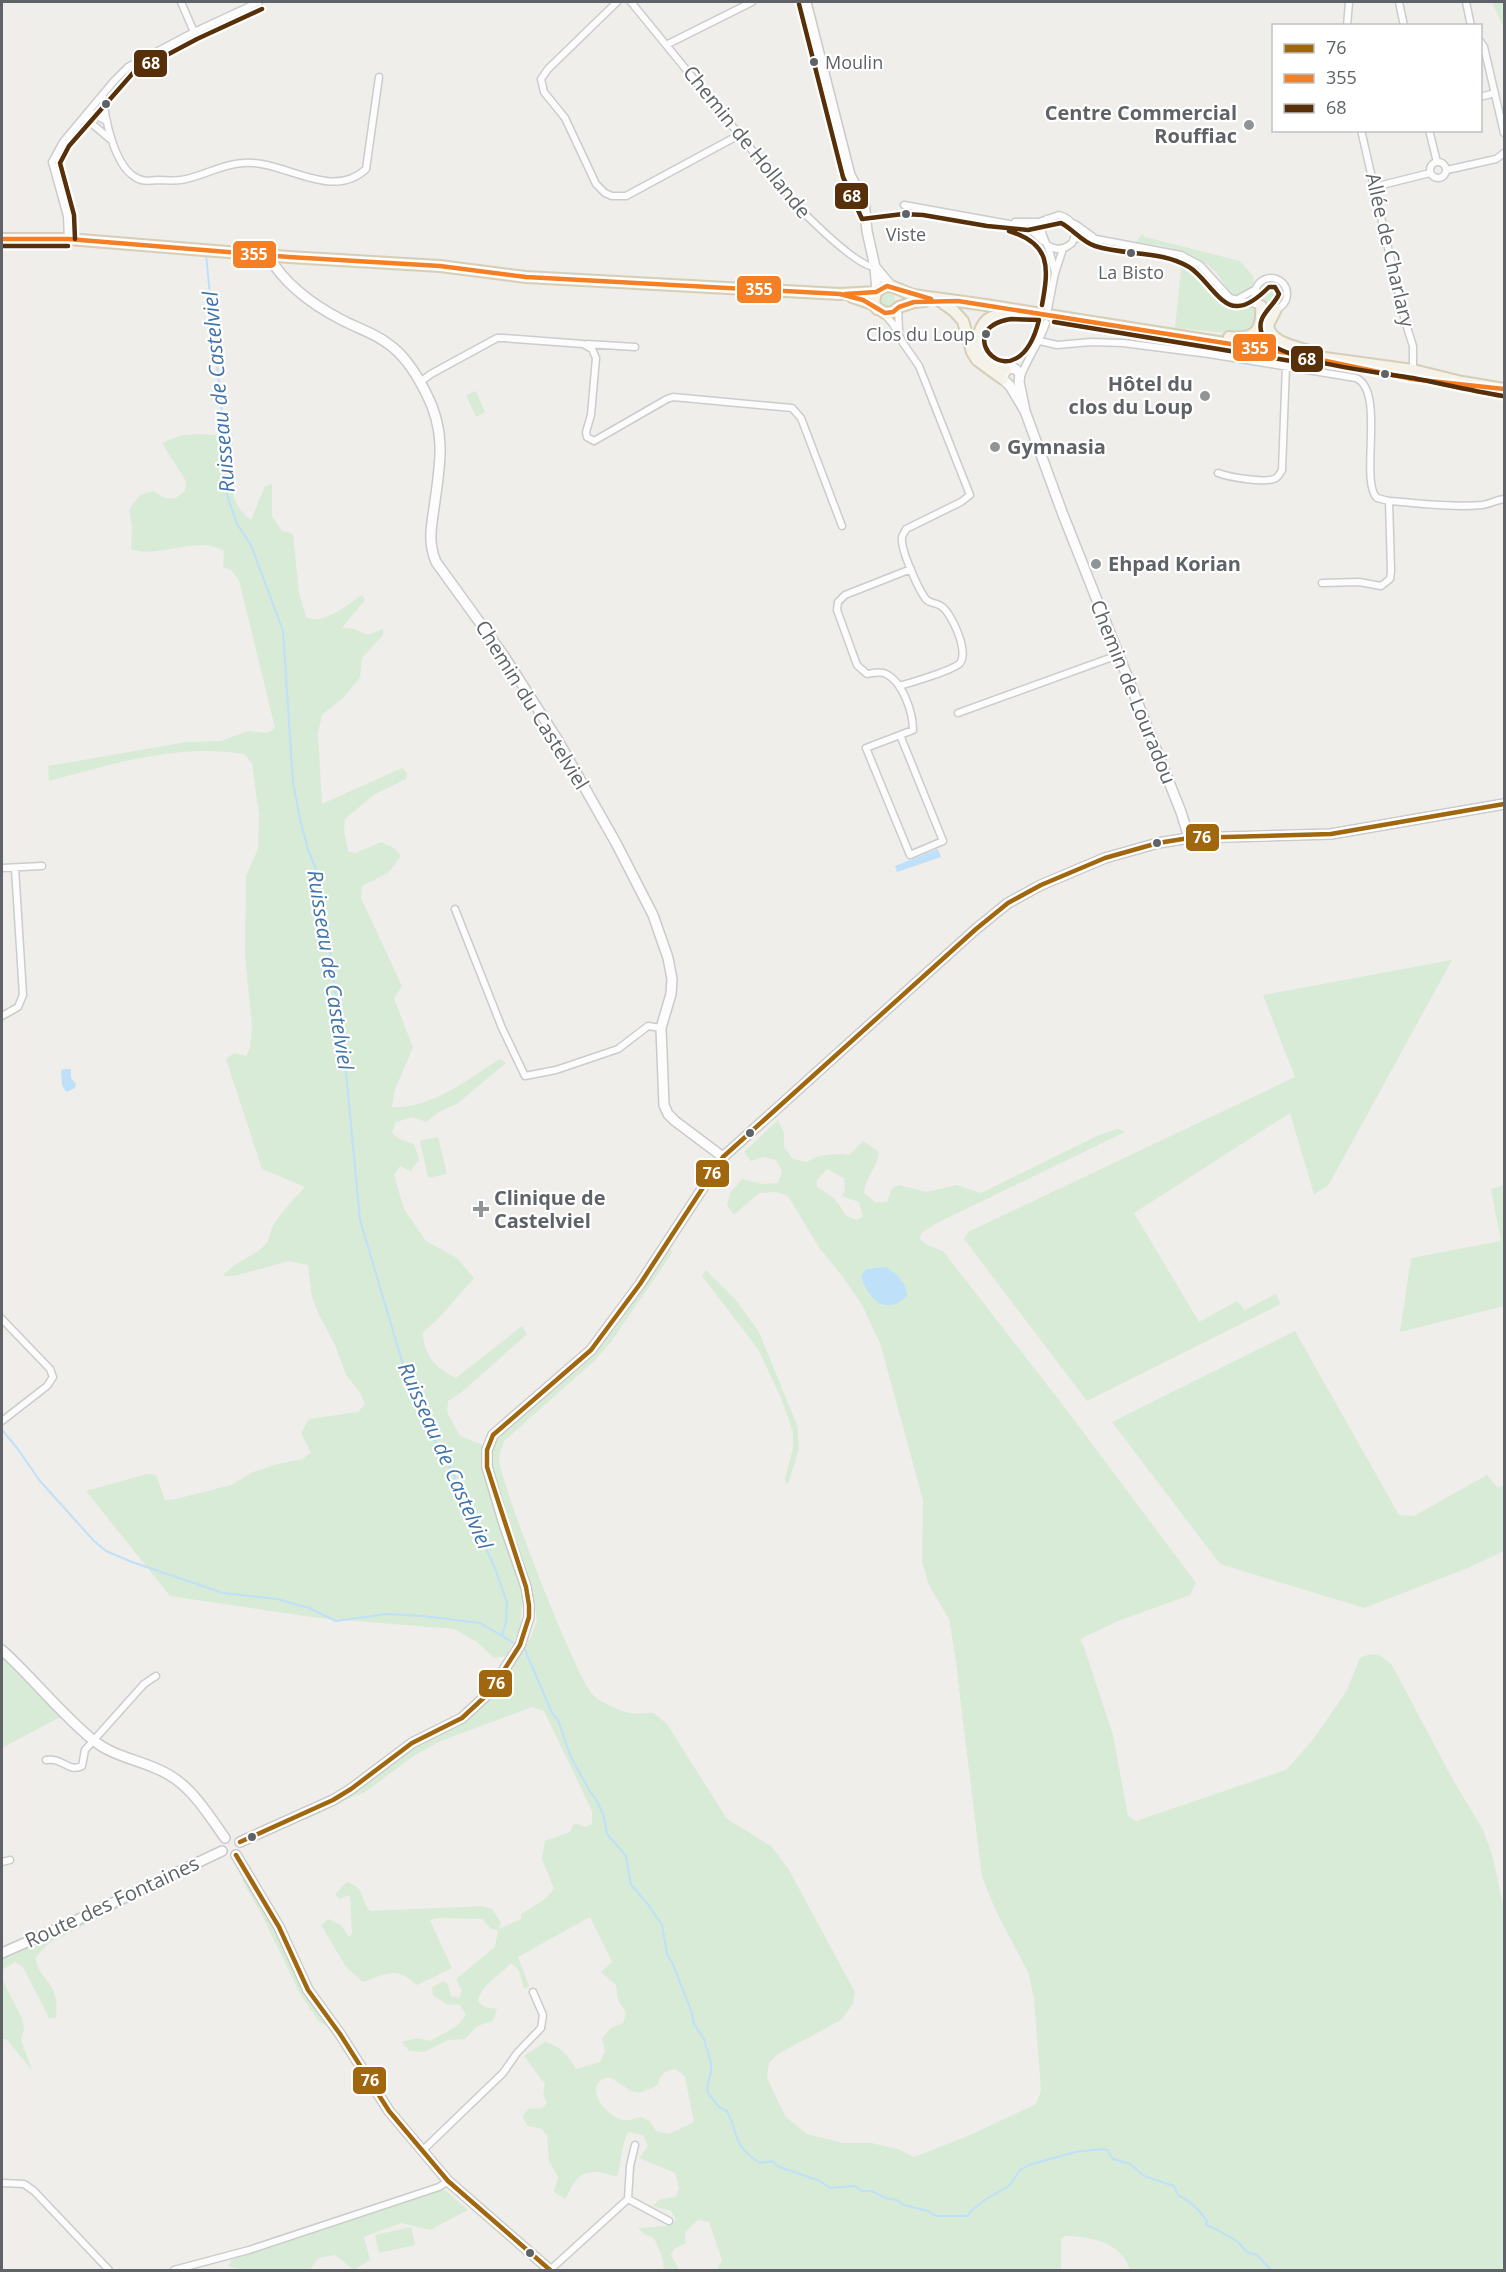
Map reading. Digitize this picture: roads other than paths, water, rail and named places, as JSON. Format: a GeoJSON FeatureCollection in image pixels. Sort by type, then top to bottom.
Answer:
{"type":"FeatureCollection","features":[{"type":"Feature","properties":{"kind":"main road"},"geometry":{"type":"LineString","coordinates":[[2,239],[68,239],[440,266],[526,277],[840,294],[877,292]]}},
{"type":"Feature","properties":{"kind":"main road"},"geometry":{"type":"LineString","coordinates":[[880,310],[874,302],[877,292],[883,287],[937,300],[1021,310],[1288,353],[1413,370],[1504,389]]}},
{"type":"Feature","properties":{"kind":"main road"},"geometry":{"type":"LineString","coordinates":[[895,289],[901,300],[899,308]]}},
{"type":"Feature","properties":{"kind":"main road"},"geometry":{"type":"LineString","coordinates":[[840,294],[862,300],[880,310],[893,312],[914,302],[937,300],[954,311],[963,321],[972,352],[977,360],[985,368],[1012,377]]}},
{"type":"Feature","properties":{"kind":"main road"},"geometry":{"type":"LineString","coordinates":[[1143,330],[1243,339],[1254,334],[1258,328],[1262,316],[1260,305]]}},
{"type":"Feature","properties":{"kind":"main road"},"geometry":{"type":"LineString","coordinates":[[1276,309],[1268,325],[1268,331],[1274,338],[1335,359]]}},
{"type":"Feature","properties":{"kind":"main road"},"geometry":{"type":"LineString","coordinates":[[1012,377],[984,360],[978,349],[977,339],[981,327],[989,318],[1021,310]]}},
{"type":"Feature","properties":{"kind":"main road"},"geometry":{"type":"LineString","coordinates":[[1288,353],[1430,381],[1462,382]]}},
{"type":"Feature","properties":{"kind":"street"},"geometry":{"type":"LineString","coordinates":[[181,2],[194,32]]}},
{"type":"Feature","properties":{"kind":"street"},"geometry":{"type":"LineString","coordinates":[[68,239],[67,216],[52,162],[63,142],[129,67],[194,32],[259,2]]}},
{"type":"Feature","properties":{"kind":"street"},"geometry":{"type":"LineString","coordinates":[[617,2],[548,69],[541,79],[544,92],[565,118],[600,189],[612,196],[627,196],[739,135]]}},
{"type":"Feature","properties":{"kind":"street","name":"Chemin de Hollande"},"geometry":{"type":"LineString","coordinates":[[631,2],[668,44],[800,209],[821,231],[864,264],[875,267]]}},
{"type":"Feature","properties":{"kind":"street"},"geometry":{"type":"LineString","coordinates":[[668,44],[752,2]]}},
{"type":"Feature","properties":{"kind":"street"},"geometry":{"type":"LineString","coordinates":[[806,2],[850,175],[864,201],[877,292]]}},
{"type":"Feature","properties":{"kind":"street"},"geometry":{"type":"LineString","coordinates":[[1347,24],[1349,2]]}},
{"type":"Feature","properties":{"kind":"street"},"geometry":{"type":"LineString","coordinates":[[1399,2],[1404,24]]}},
{"type":"Feature","properties":{"kind":"street"},"geometry":{"type":"LineString","coordinates":[[1466,2],[1471,24]]}},
{"type":"Feature","properties":{"kind":"street"},"geometry":{"type":"LineString","coordinates":[[1482,44],[1504,133]]}},
{"type":"Feature","properties":{"kind":"street"},"geometry":{"type":"LineString","coordinates":[[103,94],[111,139],[129,172],[144,181],[182,180],[244,162],[267,165],[313,180],[341,180],[358,177],[366,169],[379,76]]}},
{"type":"Feature","properties":{"kind":"street"},"geometry":{"type":"LineString","coordinates":[[1482,96],[1495,93]]}},
{"type":"Feature","properties":{"kind":"street"},"geometry":{"type":"LineString","coordinates":[[85,115],[93,114],[107,121]]}},
{"type":"Feature","properties":{"kind":"street"},"geometry":{"type":"LineString","coordinates":[[85,115],[111,139]]}},
{"type":"Feature","properties":{"kind":"street","name":"Allée de Charlary"},"geometry":{"type":"LineString","coordinates":[[1361,132],[1405,321],[1413,346],[1413,370]]}},
{"type":"Feature","properties":{"kind":"street"},"geometry":{"type":"LineString","coordinates":[[1430,132],[1437,162]]}},
{"type":"Feature","properties":{"kind":"street"},"geometry":{"type":"LineString","coordinates":[[1374,187],[1430,173],[1437,178],[1442,178],[1447,170],[1504,156]]}},
{"type":"Feature","properties":{"kind":"street"},"geometry":{"type":"LineString","coordinates":[[1430,173],[1430,168],[1437,162]]}},
{"type":"Feature","properties":{"kind":"street"},"geometry":{"type":"LineString","coordinates":[[1437,162],[1447,170]]}},
{"type":"Feature","properties":{"kind":"street"},"geometry":{"type":"LineString","coordinates":[[904,205],[995,220],[1029,223],[1059,215],[1096,239]]}},
{"type":"Feature","properties":{"kind":"street"},"geometry":{"type":"LineString","coordinates":[[1047,219],[1041,230],[1055,273]]}},
{"type":"Feature","properties":{"kind":"street"},"geometry":{"type":"LineString","coordinates":[[995,220],[1026,228],[1052,248],[1063,249],[1068,247],[1075,238],[1072,222]]}},
{"type":"Feature","properties":{"kind":"street"},"geometry":{"type":"LineString","coordinates":[[1075,238],[1096,239],[1192,259],[1209,273],[1226,295],[1238,299],[1260,305],[1271,310],[1285,303],[1286,288],[1283,283],[1272,278],[1266,279],[1238,299]]}},
{"type":"Feature","properties":{"kind":"street"},"geometry":{"type":"LineString","coordinates":[[1048,309],[1055,273],[1063,249]]}},
{"type":"Feature","properties":{"kind":"street","name":"Chemin du Castelviel"},"geometry":{"type":"LineString","coordinates":[[268,255],[276,270],[296,289],[341,319],[388,343],[404,359],[420,382],[437,418],[441,445],[430,532],[432,553],[504,656],[557,739],[616,843],[653,915],[668,958],[672,979],[671,994],[661,1028],[663,1094],[668,1114],[723,1157]]}},
{"type":"Feature","properties":{"kind":"street"},"geometry":{"type":"LineString","coordinates":[[287,256],[285,270],[296,289]]}},
{"type":"Feature","properties":{"kind":"street"},"geometry":{"type":"LineString","coordinates":[[875,267],[895,289]]}},
{"type":"Feature","properties":{"kind":"street"},"geometry":{"type":"LineString","coordinates":[[1256,288],[1260,305]]}},
{"type":"Feature","properties":{"kind":"street"},"geometry":{"type":"LineString","coordinates":[[899,308],[899,334]]}},
{"type":"Feature","properties":{"kind":"street"},"geometry":{"type":"LineString","coordinates":[[880,310],[893,324],[919,366],[970,495],[961,502],[906,529],[902,538],[924,597],[940,605],[951,617],[963,651],[962,658],[955,667],[899,686]]}},
{"type":"Feature","properties":{"kind":"street"},"geometry":{"type":"LineString","coordinates":[[1012,377],[1027,361],[1040,341],[1046,323]]}},
{"type":"Feature","properties":{"kind":"street"},"geometry":{"type":"LineString","coordinates":[[420,382],[497,338],[635,347]]}},
{"type":"Feature","properties":{"kind":"street"},"geometry":{"type":"LineString","coordinates":[[1040,341],[1057,345],[1091,342],[1123,343],[1356,378],[1365,384],[1369,393],[1371,490],[1377,498],[1389,501],[1465,505],[1485,505],[1504,499]]}},
{"type":"Feature","properties":{"kind":"street"},"geometry":{"type":"LineString","coordinates":[[583,344],[592,349],[596,358],[591,415],[586,432],[590,440],[594,441],[673,397],[792,408],[801,418],[842,526]]}},
{"type":"Feature","properties":{"kind":"street"},"geometry":{"type":"LineString","coordinates":[[1218,473],[1230,477],[1271,479],[1280,475],[1286,366]]}},
{"type":"Feature","properties":{"kind":"street","name":"Chemin de Louradou"},"geometry":{"type":"LineString","coordinates":[[1012,377],[1118,655],[1181,812],[1189,838]]}},
{"type":"Feature","properties":{"kind":"street"},"geometry":{"type":"LineString","coordinates":[[1322,583],[1359,582],[1381,586],[1386,584],[1390,579],[1391,571],[1389,501]]}},
{"type":"Feature","properties":{"kind":"street"},"geometry":{"type":"LineString","coordinates":[[900,735],[943,841],[910,855],[866,748],[913,730],[913,720],[899,686],[887,675],[867,674],[857,665],[837,610],[838,602],[845,595],[912,569]]}},
{"type":"Feature","properties":{"kind":"street"},"geometry":{"type":"LineString","coordinates":[[958,712],[1118,655]]}},
{"type":"Feature","properties":{"kind":"street"},"geometry":{"type":"LineString","coordinates":[[240,1842],[333,1800],[412,1743],[462,1718],[490,1692],[520,1645],[529,1617],[526,1587],[490,1478],[486,1457],[494,1435],[508,1420],[591,1350],[640,1284],[723,1157],[976,929],[1008,903],[1041,885],[1097,861],[1158,843],[1189,838],[1331,834],[1504,804]]}},
{"type":"Feature","properties":{"kind":"street"},"geometry":{"type":"LineString","coordinates":[[2,868],[42,866]]}},
{"type":"Feature","properties":{"kind":"street"},"geometry":{"type":"LineString","coordinates":[[2,1016],[18,1007],[23,995],[15,868]]}},
{"type":"Feature","properties":{"kind":"street"},"geometry":{"type":"LineString","coordinates":[[455,909],[502,1028],[525,1076],[556,1070],[618,1049],[648,1026],[661,1028]]}},
{"type":"Feature","properties":{"kind":"street"},"geometry":{"type":"LineString","coordinates":[[2,1319],[50,1369],[53,1377],[47,1386],[2,1421]]}},
{"type":"Feature","properties":{"kind":"street"},"geometry":{"type":"LineString","coordinates":[[2,1650],[106,1749],[156,1768],[178,1780],[199,1800],[225,1838]]}},
{"type":"Feature","properties":{"kind":"street"},"geometry":{"type":"LineString","coordinates":[[46,1760],[61,1761],[76,1769],[81,1766],[85,1750],[144,1684],[156,1676]]}},
{"type":"Feature","properties":{"kind":"street"},"geometry":{"type":"LineString","coordinates":[[236,1837],[240,1842],[241,1850],[236,1855],[230,1857],[222,1851],[221,1844],[225,1838],[236,1837]]}},
{"type":"Feature","properties":{"kind":"street","name":"Route des Fontaines"},"geometry":{"type":"LineString","coordinates":[[2,1953],[222,1851]]}},
{"type":"Feature","properties":{"kind":"street"},"geometry":{"type":"LineString","coordinates":[[236,1855],[279,1927],[308,1990],[340,2034],[389,2111],[448,2181],[550,2270],[628,2199],[630,2166],[635,2145]]}},
{"type":"Feature","properties":{"kind":"street"},"geometry":{"type":"LineString","coordinates":[[2,1862],[10,1860]]}},
{"type":"Feature","properties":{"kind":"street"},"geometry":{"type":"LineString","coordinates":[[422,2151],[503,2073],[517,2053],[542,2028],[543,2015],[533,1992]]}},
{"type":"Feature","properties":{"kind":"street"},"geometry":{"type":"LineString","coordinates":[[174,2271],[261,2246],[439,2187],[448,2181]]}},
{"type":"Feature","properties":{"kind":"street"},"geometry":{"type":"LineString","coordinates":[[2,2183],[24,2184],[34,2191],[109,2271]]}},
{"type":"Feature","properties":{"kind":"street"},"geometry":{"type":"LineString","coordinates":[[628,2199],[669,2222]]}},
{"type":"Feature","properties":{"kind":"water"},"geometry":{"type":"Polygon","coordinates":[[[938,849],[941,857],[897,872],[895,866],[938,849]]]}},
{"type":"Feature","properties":{"kind":"water"},"geometry":{"type":"Polygon","coordinates":[[[71,1069],[71,1078],[76,1084],[75,1088],[66,1092],[62,1085],[61,1070],[71,1069]]]}},
{"type":"Feature","properties":{"kind":"water"},"geometry":{"type":"Polygon","coordinates":[[[886,1267],[901,1279],[907,1296],[892,1305],[885,1305],[873,1298],[861,1276],[866,1269],[886,1267]]]}},
{"type":"Feature","properties":{"kind":"waterway","name":"Ruisseau de Castelviel"},"geometry":{"type":"LineString","coordinates":[[206,255],[224,433],[226,492],[237,524],[251,545],[283,631],[293,782],[308,850],[319,876],[324,908],[346,1072],[360,1220],[407,1378],[429,1430],[452,1471],[496,1571],[507,1603],[506,1622],[502,1635]]}},
{"type":"Feature","properties":{"kind":"waterway","name":"Ruisseau de Castelviel"},"geometry":{"type":"LineString","coordinates":[[2,1430],[40,1481],[94,1541],[106,1551],[132,1562],[223,1593],[277,1599],[309,1608],[336,1621],[386,1614],[480,1623],[514,1643]]}},
{"type":"Feature","properties":{"kind":"waterway","name":"Ruisseau de Castelviel"},"geometry":{"type":"LineString","coordinates":[[525,1650],[552,1713],[558,1720],[571,1757],[597,1801],[604,1817],[607,1834],[626,1856],[631,1885],[662,1925],[667,1954],[692,2013],[694,2024],[704,2039],[711,2063],[708,2093],[719,2107],[727,2111],[740,2145],[751,2156],[760,2163],[773,2161],[777,2166],[820,2181],[830,2188],[855,2186],[862,2191],[872,2191],[936,2216],[967,2216],[974,2208],[1009,2186],[1020,2170],[1029,2165],[1075,2152],[1103,2149],[1107,2150],[1113,2159],[1130,2164],[1144,2176],[1174,2186],[1178,2195],[1201,2213],[1207,2221],[1206,2225],[1238,2242],[1247,2252],[1257,2255],[1271,2270]]}},
{"type":"Feature","properties":{"kind":"place","name":"Moulin"},"geometry":{"type":"Point","coordinates":[814,62]}},
{"type":"Feature","properties":{"kind":"place","name":"Centre Commercial Rouffiac"},"geometry":{"type":"Point","coordinates":[1249,125]}},
{"type":"Feature","properties":{"kind":"place","name":"Viste"},"geometry":{"type":"Point","coordinates":[906,214]}},
{"type":"Feature","properties":{"kind":"place","name":"La Bisto"},"geometry":{"type":"Point","coordinates":[1131,253]}},
{"type":"Feature","properties":{"kind":"place","name":"Clos du Loup"},"geometry":{"type":"Point","coordinates":[986,334]}},
{"type":"Feature","properties":{"kind":"place","name":"Hôtel du clos du Loup"},"geometry":{"type":"Point","coordinates":[1205,396]}},
{"type":"Feature","properties":{"kind":"place","name":"Gymnasia"},"geometry":{"type":"Point","coordinates":[995,447]}},
{"type":"Feature","properties":{"kind":"place","name":"Ehpad Korian"},"geometry":{"type":"Point","coordinates":[1096,564]}},
{"type":"Feature","properties":{"kind":"place","name":"Clinique de Castelviel"},"geometry":{"type":"Point","coordinates":[481,1209]}}]}
